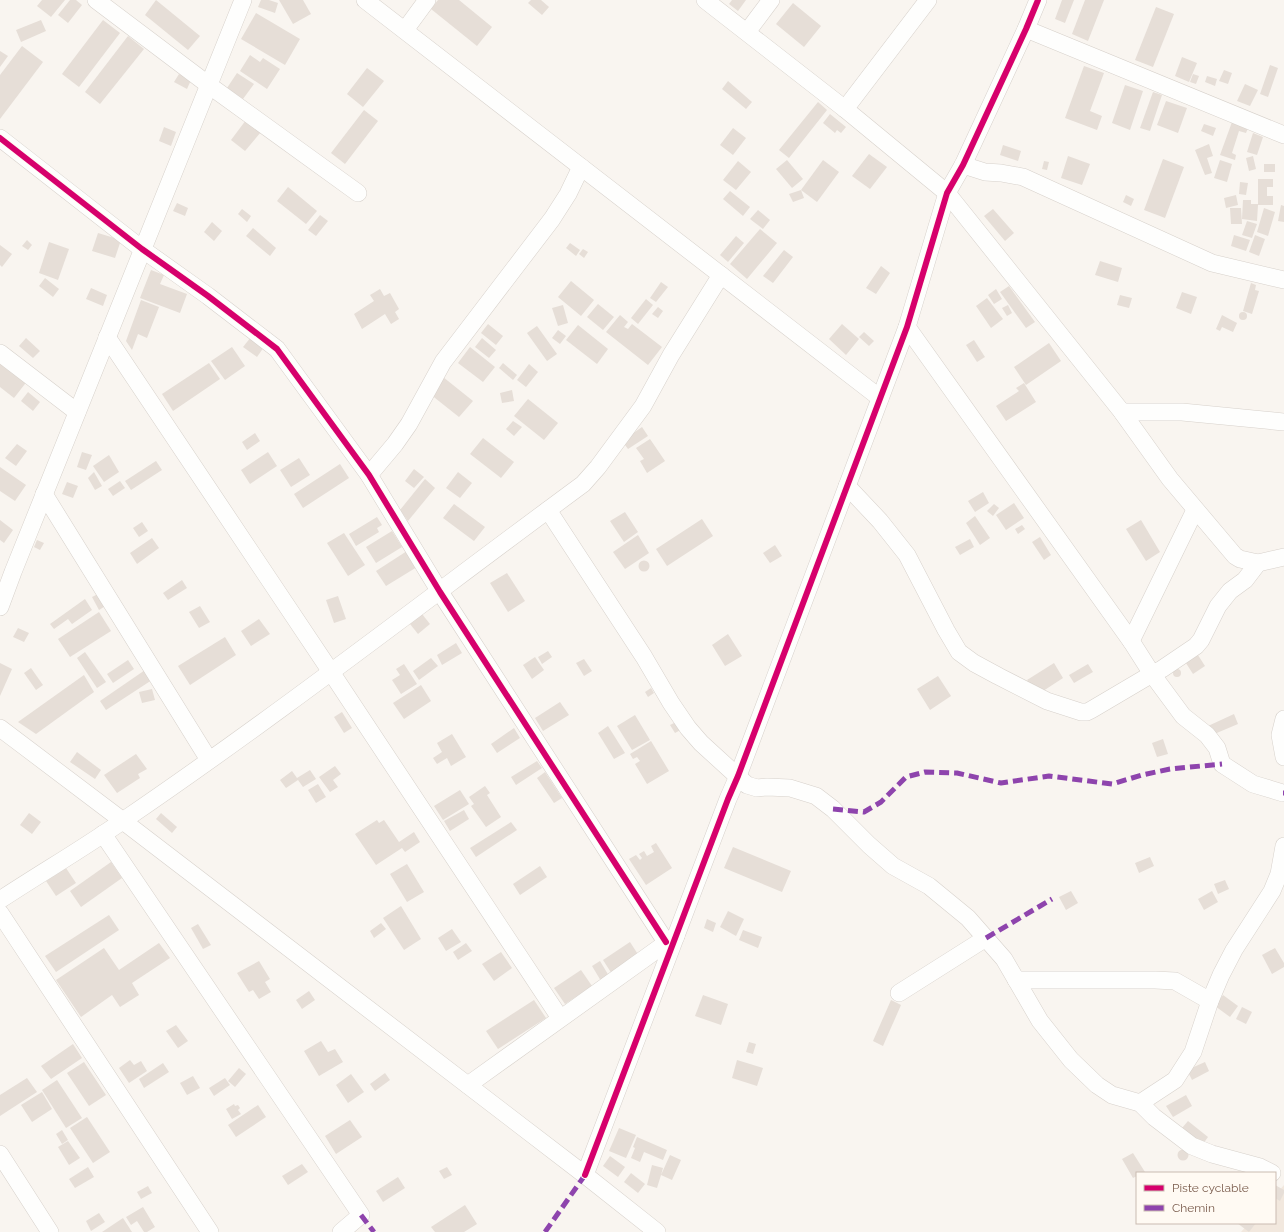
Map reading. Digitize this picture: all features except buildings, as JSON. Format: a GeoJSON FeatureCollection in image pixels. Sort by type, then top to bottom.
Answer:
{"type":"FeatureCollection","features":[{"type":"Feature","properties":{"kind":"street"},"geometry":{"type":"LineString","coordinates":[[96,0],[210,86],[358,193]]}},
{"type":"Feature","properties":{"kind":"street"},"geometry":{"type":"LineString","coordinates":[[0,606],[6,567],[44,494],[210,86],[243,0]]}},
{"type":"Feature","properties":{"kind":"street"},"geometry":{"type":"LineString","coordinates":[[365,0],[880,398]]}},
{"type":"Feature","properties":{"kind":"street"},"geometry":{"type":"LineString","coordinates":[[405,30],[427,0]]}},
{"type":"Feature","properties":{"kind":"street"},"geometry":{"type":"LineString","coordinates":[[705,0],[845,109],[947,193],[1122,412],[1170,479],[1235,556],[1258,563],[1284,557]]}},
{"type":"Feature","properties":{"kind":"street"},"geometry":{"type":"LineString","coordinates":[[747,32],[771,0]]}},
{"type":"Feature","properties":{"kind":"street"},"geometry":{"type":"LineString","coordinates":[[845,109],[928,0]]}},
{"type":"Feature","properties":{"kind":"street"},"geometry":{"type":"LineString","coordinates":[[585,1175],[671,939],[738,776],[907,327],[947,193],[963,165],[1038,0]]}},
{"type":"Feature","properties":{"kind":"street"},"geometry":{"type":"LineString","coordinates":[[1026,29],[1284,135]]}},
{"type":"Feature","properties":{"kind":"street"},"geometry":{"type":"LineString","coordinates":[[0,138],[142,250],[208,296],[277,349],[368,475],[440,592],[671,939]]}},
{"type":"Feature","properties":{"kind":"street"},"geometry":{"type":"LineString","coordinates":[[963,165],[985,172],[1023,176],[1212,263],[1284,280]]}},
{"type":"Feature","properties":{"kind":"street"},"geometry":{"type":"LineString","coordinates":[[368,475],[395,444],[409,424],[443,362],[552,220],[568,194],[581,167]]}},
{"type":"Feature","properties":{"kind":"street"},"geometry":{"type":"LineString","coordinates":[[0,900],[123,821],[209,760],[332,672],[583,484],[598,467],[643,406],[671,355],[721,275]]}},
{"type":"Feature","properties":{"kind":"street"},"geometry":{"type":"LineString","coordinates":[[907,327],[1183,716],[1206,735],[1217,748],[1222,764],[1253,784],[1284,791]]}},
{"type":"Feature","properties":{"kind":"street"},"geometry":{"type":"LineString","coordinates":[[107,337],[332,672],[560,1018]]}},
{"type":"Feature","properties":{"kind":"street"},"geometry":{"type":"LineString","coordinates":[[0,353],[77,412]]}},
{"type":"Feature","properties":{"kind":"street"},"geometry":{"type":"LineString","coordinates":[[1122,412],[1182,412],[1284,422]]}},
{"type":"Feature","properties":{"kind":"street"},"geometry":{"type":"LineString","coordinates":[[846,486],[880,521],[907,555],[959,652],[974,663],[1047,701],[1081,712],[1091,710],[1162,669],[1196,646],[1201,640],[1218,606],[1230,591],[1245,580],[1258,563]]}},
{"type":"Feature","properties":{"kind":"street"},"geometry":{"type":"LineString","coordinates":[[44,494],[209,760]]}},
{"type":"Feature","properties":{"kind":"street"},"geometry":{"type":"LineString","coordinates":[[548,510],[644,657],[671,703],[701,744],[747,784],[757,788],[790,788],[816,796],[833,809],[869,845],[894,866],[929,886],[968,918],[1004,958],[1040,1021],[1071,1060],[1097,1085],[1112,1096],[1140,1104],[1154,1117],[1192,1146],[1212,1154],[1260,1167],[1270,1172]]}},
{"type":"Feature","properties":{"kind":"street"},"geometry":{"type":"LineString","coordinates":[[1131,641],[1195,510]]}},
{"type":"Feature","properties":{"kind":"street"},"geometry":{"type":"LineString","coordinates":[[1284,718],[1280,735],[1284,757]]}},
{"type":"Feature","properties":{"kind":"street"},"geometry":{"type":"LineString","coordinates":[[0,728],[468,1085],[657,1232]]}},
{"type":"Feature","properties":{"kind":"street"},"geometry":{"type":"LineString","coordinates":[[103,834],[361,1216],[341,1232]]}},
{"type":"Feature","properties":{"kind":"street"},"geometry":{"type":"LineString","coordinates":[[1140,1104],[1175,1080],[1193,1052],[1210,1001],[1234,950],[1272,891],[1279,874],[1284,846]]}},
{"type":"Feature","properties":{"kind":"street"},"geometry":{"type":"LineString","coordinates":[[0,913],[210,1232]]}},
{"type":"Feature","properties":{"kind":"street"},"geometry":{"type":"LineString","coordinates":[[899,993],[986,938]]}},
{"type":"Feature","properties":{"kind":"street"},"geometry":{"type":"LineString","coordinates":[[468,1085],[671,939]]}},
{"type":"Feature","properties":{"kind":"street"},"geometry":{"type":"LineString","coordinates":[[1016,980],[1175,981],[1210,1001]]}},
{"type":"Feature","properties":{"kind":"street"},"geometry":{"type":"LineString","coordinates":[[0,1154],[50,1232]]}},
{"type":"Feature","properties":{"kind":"shaded area"},"geometry":{"type":"Polygon","coordinates":[[[1284,1185],[1284,1232],[1241,1232],[1248,1224],[1276,1224],[1276,1194],[1284,1185]]]}},
{"type":"Feature","properties":{"kind":"marked path"},"geometry":{"type":"LineString","coordinates":[[833,809],[864,812],[881,802],[906,777],[925,772],[957,773],[1001,783],[1049,776],[1112,784],[1142,775],[1170,769],[1222,764]]}},
{"type":"Feature","properties":{"kind":"marked path"},"geometry":{"type":"LineString","coordinates":[[986,938],[1052,899]]}},
{"type":"Feature","properties":{"kind":"marked path"},"geometry":{"type":"LineString","coordinates":[[545,1232],[585,1175]]}},
{"type":"Feature","properties":{"kind":"marked path"},"geometry":{"type":"LineString","coordinates":[[361,1215],[374,1232]]}},
{"type":"Feature","properties":{"kind":"cycle path"},"geometry":{"type":"LineString","coordinates":[[585,1175],[738,776],[907,327],[947,193],[963,165],[1038,0]]}},
{"type":"Feature","properties":{"kind":"cycle path"},"geometry":{"type":"LineString","coordinates":[[0,138],[142,249],[208,296],[277,349],[369,475],[440,592],[666,942]]}}]}
